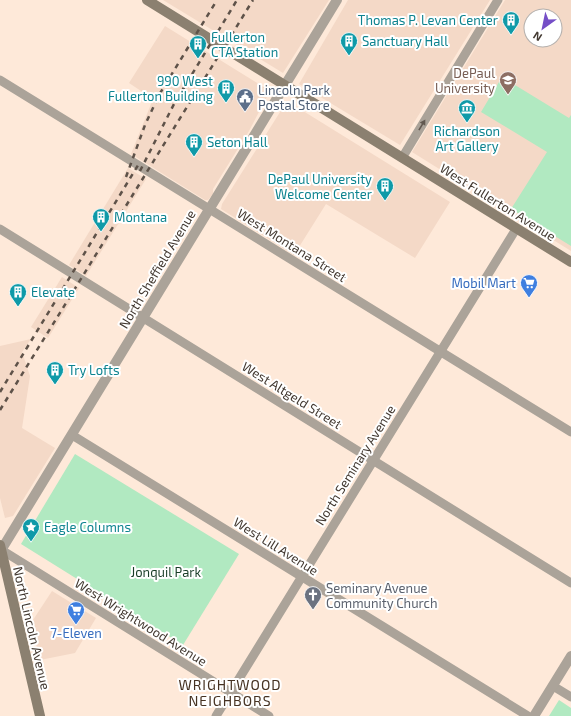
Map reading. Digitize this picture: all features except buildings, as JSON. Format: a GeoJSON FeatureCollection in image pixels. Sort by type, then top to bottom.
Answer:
{"type":"FeatureCollection","features":[{"type":"Feature","properties":{"kind":"main road","name":"West Fullerton Avenue"},"geometry":{"type":"LineString","coordinates":[[147,0],[571,262]]}},
{"type":"Feature","properties":{"kind":"main road","name":"North Lincoln Avenue"},"geometry":{"type":"LineString","coordinates":[[0,549],[40,716]]}},
{"type":"Feature","properties":{"kind":"street","name":"North Sheffield Avenue"},"geometry":{"type":"LineString","coordinates":[[0,549],[72,435],[337,0]]}},
{"type":"Feature","properties":{"kind":"street"},"geometry":{"type":"LineString","coordinates":[[402,158],[498,0]]}},
{"type":"Feature","properties":{"kind":"street","name":"West Montana Street"},"geometry":{"type":"LineString","coordinates":[[0,80],[571,432]]}},
{"type":"Feature","properties":{"kind":"street","name":"North Seminary Avenue"},"geometry":{"type":"LineString","coordinates":[[216,716],[516,228]]}},
{"type":"Feature","properties":{"kind":"street","name":"West Altgeld Street"},"geometry":{"type":"LineString","coordinates":[[0,229],[571,583]]}},
{"type":"Feature","properties":{"kind":"street","name":"West Lill Avenue"},"geometry":{"type":"LineString","coordinates":[[72,435],[528,716]]}},
{"type":"Feature","properties":{"kind":"street","name":"West Wrightwood Avenue"},"geometry":{"type":"LineString","coordinates":[[0,549],[269,716]]}},
{"type":"Feature","properties":{"kind":"street"},"geometry":{"type":"LineString","coordinates":[[534,716],[571,656]]}},
{"type":"Feature","properties":{"kind":"street"},"geometry":{"type":"LineString","coordinates":[[553,686],[571,697]]}},
{"type":"Feature","properties":{"kind":"shaded area"},"geometry":{"type":"Polygon","coordinates":[[[163,0],[329,0],[283,73],[163,0]]]}},
{"type":"Feature","properties":{"kind":"shaded area","name":"DePaul University"},"geometry":{"type":"Polygon","coordinates":[[[348,0],[490,0],[400,145],[299,84],[348,0]]]}},
{"type":"Feature","properties":{"kind":"shaded area","name":"DePaul University"},"geometry":{"type":"Polygon","coordinates":[[[505,0],[571,0],[571,251],[412,152],[505,0]]]}},
{"type":"Feature","properties":{"kind":"shaded area"},"geometry":{"type":"Polygon","coordinates":[[[165,26],[270,91],[249,131],[213,189],[213,194],[208,200],[205,200],[131,154],[153,99],[129,83],[165,26]]]}},
{"type":"Feature","properties":{"kind":"shaded area"},"geometry":{"type":"Polygon","coordinates":[[[287,101],[450,202],[415,258],[326,204],[294,255],[221,209],[222,204],[287,101]]]}},
{"type":"Feature","properties":{"kind":"shaded area"},"geometry":{"type":"Polygon","coordinates":[[[128,168],[146,179],[86,276],[69,265],[128,168]]]}},
{"type":"Feature","properties":{"kind":"shaded area"},"geometry":{"type":"Polygon","coordinates":[[[62,277],[79,288],[48,338],[31,327],[62,277]]]}},
{"type":"Feature","properties":{"kind":"shaded area"},"geometry":{"type":"Polygon","coordinates":[[[31,339],[22,352],[30,376],[22,428],[55,448],[13,516],[5,518],[0,498],[0,346],[31,339]]]}},
{"type":"Feature","properties":{"kind":"shaded area"},"geometry":{"type":"Polygon","coordinates":[[[52,591],[96,618],[75,653],[40,660],[31,623],[52,591]]]}},
{"type":"Feature","properties":{"kind":"green space"},"geometry":{"type":"Polygon","coordinates":[[[502,77],[569,118],[571,115],[571,246],[511,209],[547,152],[481,112],[502,77]]]}},
{"type":"Feature","properties":{"kind":"green space","name":"Jonquil Park"},"geometry":{"type":"Polygon","coordinates":[[[75,454],[239,554],[183,645],[21,544],[75,454]]]}},
{"type":"Feature","properties":{"kind":"green space"},"geometry":{"type":"Polygon","coordinates":[[[559,700],[571,708],[571,716],[549,716],[559,700]]]}},
{"type":"Feature","properties":{"kind":"railway"},"geometry":{"type":"LineString","coordinates":[[126,177],[145,125],[159,95],[217,0]]}},
{"type":"Feature","properties":{"kind":"railway"},"geometry":{"type":"LineString","coordinates":[[140,171],[174,104],[237,0]]}},
{"type":"Feature","properties":{"kind":"railway"},"geometry":{"type":"LineString","coordinates":[[0,410],[253,0]]}},
{"type":"Feature","properties":{"kind":"railway"},"geometry":{"type":"LineString","coordinates":[[0,392],[140,162]]}},
{"type":"Feature","properties":{"kind":"place","name":"Thomas P. Levan Center"},"geometry":{"type":"Point","coordinates":[511,35]}},
{"type":"Feature","properties":{"kind":"place","name":"Sanctuary Hall"},"geometry":{"type":"Point","coordinates":[349,56]}},
{"type":"Feature","properties":{"kind":"place","name":"Fullerton CTA Station"},"geometry":{"type":"Point","coordinates":[198,59]}},
{"type":"Feature","properties":{"kind":"place","name":"DePaul University"},"geometry":{"type":"Point","coordinates":[508,95]}},
{"type":"Feature","properties":{"kind":"place","name":"990 West Fullerton Building"},"geometry":{"type":"Point","coordinates":[226,103]}},
{"type":"Feature","properties":{"kind":"place","name":"Lincoln Park Postal Store"},"geometry":{"type":"Point","coordinates":[245,112]}},
{"type":"Feature","properties":{"kind":"place","name":"Richardson Art Gallery"},"geometry":{"type":"Point","coordinates":[467,123]}},
{"type":"Feature","properties":{"kind":"place","name":"Seton Hall"},"geometry":{"type":"Point","coordinates":[194,157]}},
{"type":"Feature","properties":{"kind":"place","name":"DePaul University Welcome Center"},"geometry":{"type":"Point","coordinates":[385,201]}},
{"type":"Feature","properties":{"kind":"place","name":"Montana"},"geometry":{"type":"Point","coordinates":[101,232]}},
{"type":"Feature","properties":{"kind":"place","name":"Mobil Mart"},"geometry":{"type":"Point","coordinates":[529,298]}},
{"type":"Feature","properties":{"kind":"place","name":"Elevate"},"geometry":{"type":"Point","coordinates":[18,307]}},
{"type":"Feature","properties":{"kind":"place","name":"Try Lofts"},"geometry":{"type":"Point","coordinates":[55,385]}},
{"type":"Feature","properties":{"kind":"place","name":"Eagle Columns"},"geometry":{"type":"Point","coordinates":[31,542]}},
{"type":"Feature","properties":{"kind":"place","name":"Seminary Avenue Community Church"},"geometry":{"type":"Point","coordinates":[313,610]}},
{"type":"Feature","properties":{"kind":"place","name":"7-Eleven"},"geometry":{"type":"Point","coordinates":[76,625]}},
{"type":"Feature","properties":{"kind":"district","name":"WRIGHTWOOD NEIGHBORS"},"geometry":{"type":"Point","coordinates":[230,694]}}]}
